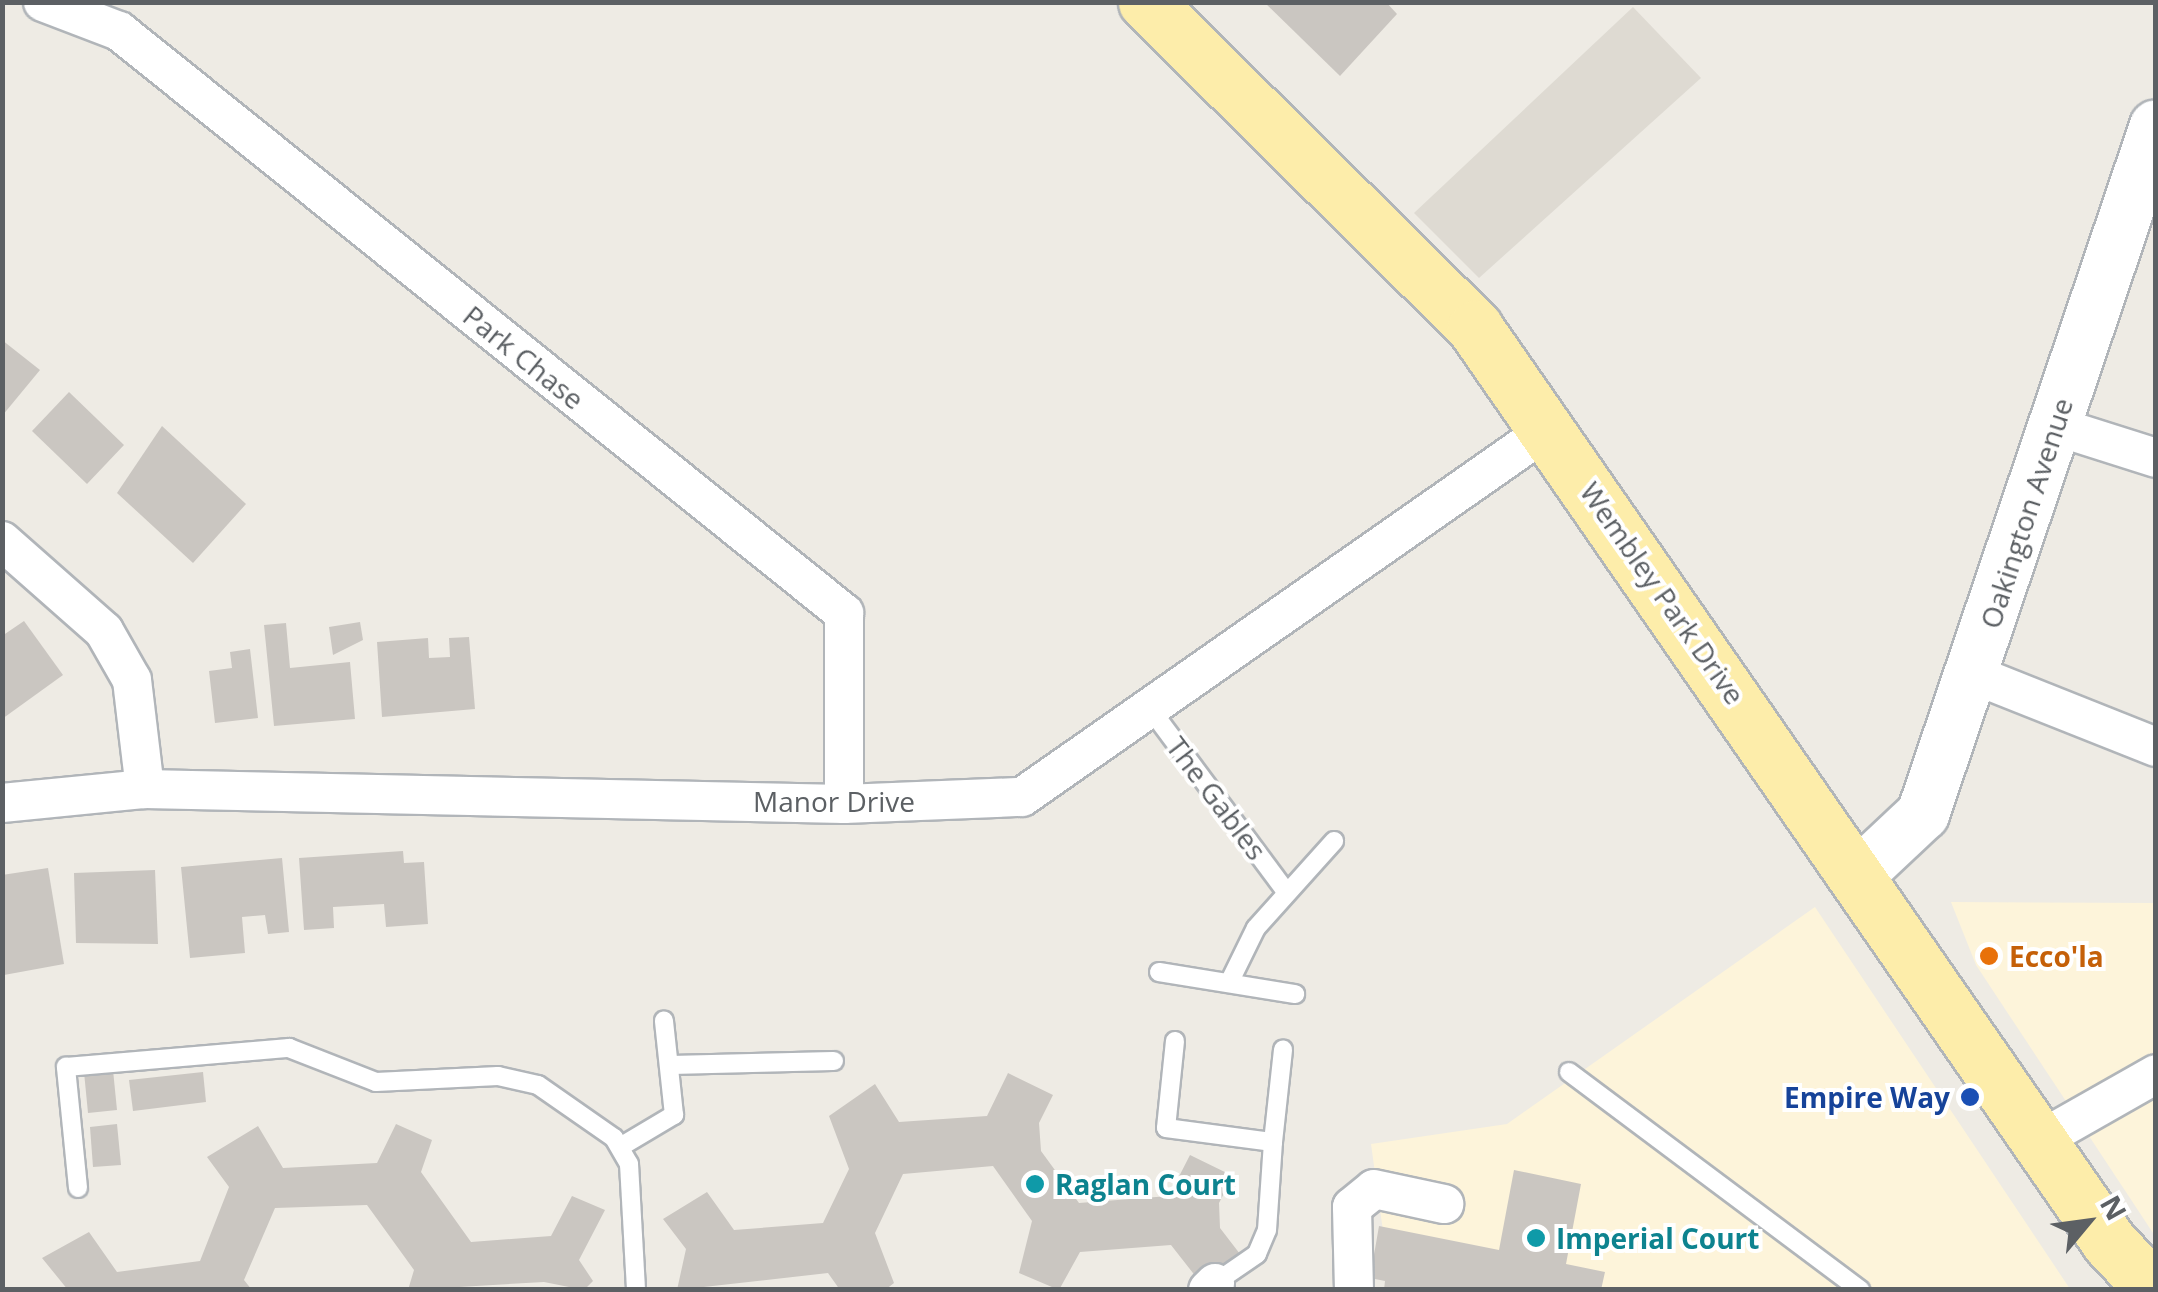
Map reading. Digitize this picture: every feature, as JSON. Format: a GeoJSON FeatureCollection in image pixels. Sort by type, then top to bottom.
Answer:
{"type":"FeatureCollection","features":[{"type":"Feature","properties":{"kind":"main road","name":"Wembley Park Drive"},"geometry":{"type":"LineString","coordinates":[[1146,2],[1390,235],[1550,428],[2040,1140],[2112,1266],[2154,1290]]}},
{"type":"Feature","properties":{"kind":"street","name":"Park Chase"},"geometry":{"type":"LineString","coordinates":[[42,2],[119,31],[844,613],[844,804]]}},
{"type":"Feature","properties":{"kind":"street","name":"Oakington Avenue"},"geometry":{"type":"LineString","coordinates":[[1858,875],[1924,814],[1974,675],[2052,425],[2156,126]]}},
{"type":"Feature","properties":{"kind":"street"},"geometry":{"type":"LineString","coordinates":[[2052,425],[2156,458]]}},
{"type":"Feature","properties":{"kind":"street","name":"Manor Drive"},"geometry":{"type":"LineString","coordinates":[[2,803],[144,789],[844,804],[1022,797],[1550,428]]}},
{"type":"Feature","properties":{"kind":"street"},"geometry":{"type":"LineString","coordinates":[[2,540],[104,630],[132,680],[144,789]]}},
{"type":"Feature","properties":{"kind":"street"},"geometry":{"type":"LineString","coordinates":[[1974,675],[2156,748]]}},
{"type":"Feature","properties":{"kind":"street"},"geometry":{"type":"LineString","coordinates":[[2040,1140],[2156,1074]]}},
{"type":"Feature","properties":{"kind":"street"},"geometry":{"type":"LineString","coordinates":[[1354,1290],[1352,1207],[1374,1189],[1444,1204]]}},
{"type":"Feature","properties":{"kind":"lane","name":"The Gables"},"geometry":{"type":"LineString","coordinates":[[1148,707],[1286,890]]}},
{"type":"Feature","properties":{"kind":"lane"},"geometry":{"type":"LineString","coordinates":[[1229,983],[1286,890],[1334,841]]}},
{"type":"Feature","properties":{"kind":"lane"},"geometry":{"type":"LineString","coordinates":[[1158,972],[1296,994]]}},
{"type":"Feature","properties":{"kind":"lane"},"geometry":{"type":"LineString","coordinates":[[620,1147],[674,1114],[664,1020]]}},
{"type":"Feature","properties":{"kind":"lane"},"geometry":{"type":"LineString","coordinates":[[1175,1041],[1166,1128],[1273,1142]]}},
{"type":"Feature","properties":{"kind":"lane"},"geometry":{"type":"LineString","coordinates":[[78,1188],[66,1067],[290,1048],[376,1082],[498,1076],[538,1085],[620,1147],[629,1164],[636,1290]]}},
{"type":"Feature","properties":{"kind":"lane"},"geometry":{"type":"LineString","coordinates":[[1212,1286],[1257,1254],[1267,1230],[1284,1050]]}},
{"type":"Feature","properties":{"kind":"lane"},"geometry":{"type":"LineString","coordinates":[[670,1066],[834,1061]]}},
{"type":"Feature","properties":{"kind":"lane"},"geometry":{"type":"LineString","coordinates":[[1569,1072],[1860,1290]]}},
{"type":"Feature","properties":{"kind":"shaded area"},"geometry":{"type":"Polygon","coordinates":[[[1633,7],[1701,78],[1479,278],[1414,213],[1633,7]]]}},
{"type":"Feature","properties":{"kind":"shaded area"},"geometry":{"type":"Polygon","coordinates":[[[1951,902],[2155,903],[2155,1236],[1976,965],[1951,902]]]}},
{"type":"Feature","properties":{"kind":"shaded area"},"geometry":{"type":"Polygon","coordinates":[[[1815,907],[2070,1289],[1391,1289],[1371,1144],[1507,1124],[1815,907]]]}},
{"type":"Feature","properties":{"kind":"building"},"geometry":{"type":"Polygon","coordinates":[[[1264,2],[1386,2],[1397,14],[1340,76],[1264,2]]]}},
{"type":"Feature","properties":{"kind":"building"},"geometry":{"type":"Polygon","coordinates":[[[2,340],[40,370],[2,416],[2,340]]]}},
{"type":"Feature","properties":{"kind":"building"},"geometry":{"type":"Polygon","coordinates":[[[69,392],[124,445],[87,484],[32,431],[69,392]]]}},
{"type":"Feature","properties":{"kind":"building"},"geometry":{"type":"Polygon","coordinates":[[[162,426],[246,504],[193,563],[117,493],[162,426]]]}},
{"type":"Feature","properties":{"kind":"building"},"geometry":{"type":"Polygon","coordinates":[[[24,621],[63,675],[2,719],[2,636],[24,621]]]}},
{"type":"Feature","properties":{"kind":"building"},"geometry":{"type":"Polygon","coordinates":[[[360,622],[363,640],[333,655],[329,627],[360,622]]]}},
{"type":"Feature","properties":{"kind":"building"},"geometry":{"type":"Polygon","coordinates":[[[286,623],[290,668],[350,662],[355,719],[274,726],[264,625],[286,623]]]}},
{"type":"Feature","properties":{"kind":"building"},"geometry":{"type":"Polygon","coordinates":[[[469,637],[475,709],[382,717],[377,642],[428,638],[429,658],[450,657],[449,638],[469,637]]]}},
{"type":"Feature","properties":{"kind":"building"},"geometry":{"type":"Polygon","coordinates":[[[250,649],[258,718],[215,723],[209,671],[232,668],[230,652],[250,649]]]}},
{"type":"Feature","properties":{"kind":"building"},"geometry":{"type":"Polygon","coordinates":[[[403,851],[404,863],[424,862],[428,924],[386,927],[384,904],[333,907],[334,928],[304,930],[299,858],[403,851]]]}},
{"type":"Feature","properties":{"kind":"building"},"geometry":{"type":"Polygon","coordinates":[[[282,858],[289,932],[268,934],[265,915],[242,917],[245,953],[190,958],[181,867],[282,858]]]}},
{"type":"Feature","properties":{"kind":"building"},"geometry":{"type":"Polygon","coordinates":[[[48,868],[64,964],[4,975],[2,875],[48,868]]]}},
{"type":"Feature","properties":{"kind":"building"},"geometry":{"type":"Polygon","coordinates":[[[155,870],[158,944],[76,943],[74,873],[155,870]]]}},
{"type":"Feature","properties":{"kind":"building"},"geometry":{"type":"Polygon","coordinates":[[[113,1070],[117,1110],[88,1113],[84,1072],[113,1070]]]}},
{"type":"Feature","properties":{"kind":"building"},"geometry":{"type":"Polygon","coordinates":[[[203,1072],[206,1102],[133,1111],[129,1080],[203,1072]]]}},
{"type":"Feature","properties":{"kind":"building","name":"Raglan Court"},"geometry":{"type":"Polygon","coordinates":[[[1008,1073],[1053,1095],[1039,1123],[1041,1151],[1079,1203],[1169,1196],[1190,1155],[1233,1176],[1219,1203],[1220,1228],[1240,1254],[1200,1282],[1171,1245],[1080,1252],[1059,1290],[1019,1273],[1032,1221],[993,1166],[903,1174],[875,1233],[894,1283],[885,1290],[840,1290],[828,1273],[677,1290],[686,1249],[663,1219],[707,1192],[734,1230],[823,1223],[849,1169],[829,1116],[875,1084],[899,1122],[987,1116],[1008,1073]]]}},
{"type":"Feature","properties":{"kind":"building"},"geometry":{"type":"Polygon","coordinates":[[[117,1124],[121,1165],[93,1167],[90,1127],[117,1124]]]}},
{"type":"Feature","properties":{"kind":"building"},"geometry":{"type":"Polygon","coordinates":[[[396,1124],[432,1140],[421,1172],[471,1242],[551,1236],[572,1196],[605,1210],[579,1260],[593,1281],[584,1290],[544,1282],[408,1290],[414,1270],[367,1205],[275,1208],[244,1280],[252,1290],[68,1290],[42,1258],[89,1232],[117,1272],[200,1261],[229,1187],[207,1157],[258,1126],[283,1168],[377,1163],[396,1124]]]}},
{"type":"Feature","properties":{"kind":"building","name":"Imperial Court"},"geometry":{"type":"Polygon","coordinates":[[[1514,1170],[1581,1184],[1566,1264],[1605,1272],[1601,1290],[1384,1290],[1385,1281],[1370,1278],[1379,1226],[1499,1250],[1514,1170]]]}},
{"type":"Feature","properties":{"kind":"place","name":"Ecco'la"},"geometry":{"type":"Point","coordinates":[1989,956]}},
{"type":"Feature","properties":{"kind":"place","name":"Empire Way"},"geometry":{"type":"Point","coordinates":[1970,1097]}},
{"type":"Feature","properties":{"kind":"place","name":"Raglan Court"},"geometry":{"type":"Point","coordinates":[1035,1184]}},
{"type":"Feature","properties":{"kind":"place","name":"Imperial Court"},"geometry":{"type":"Point","coordinates":[1536,1238]}}]}
